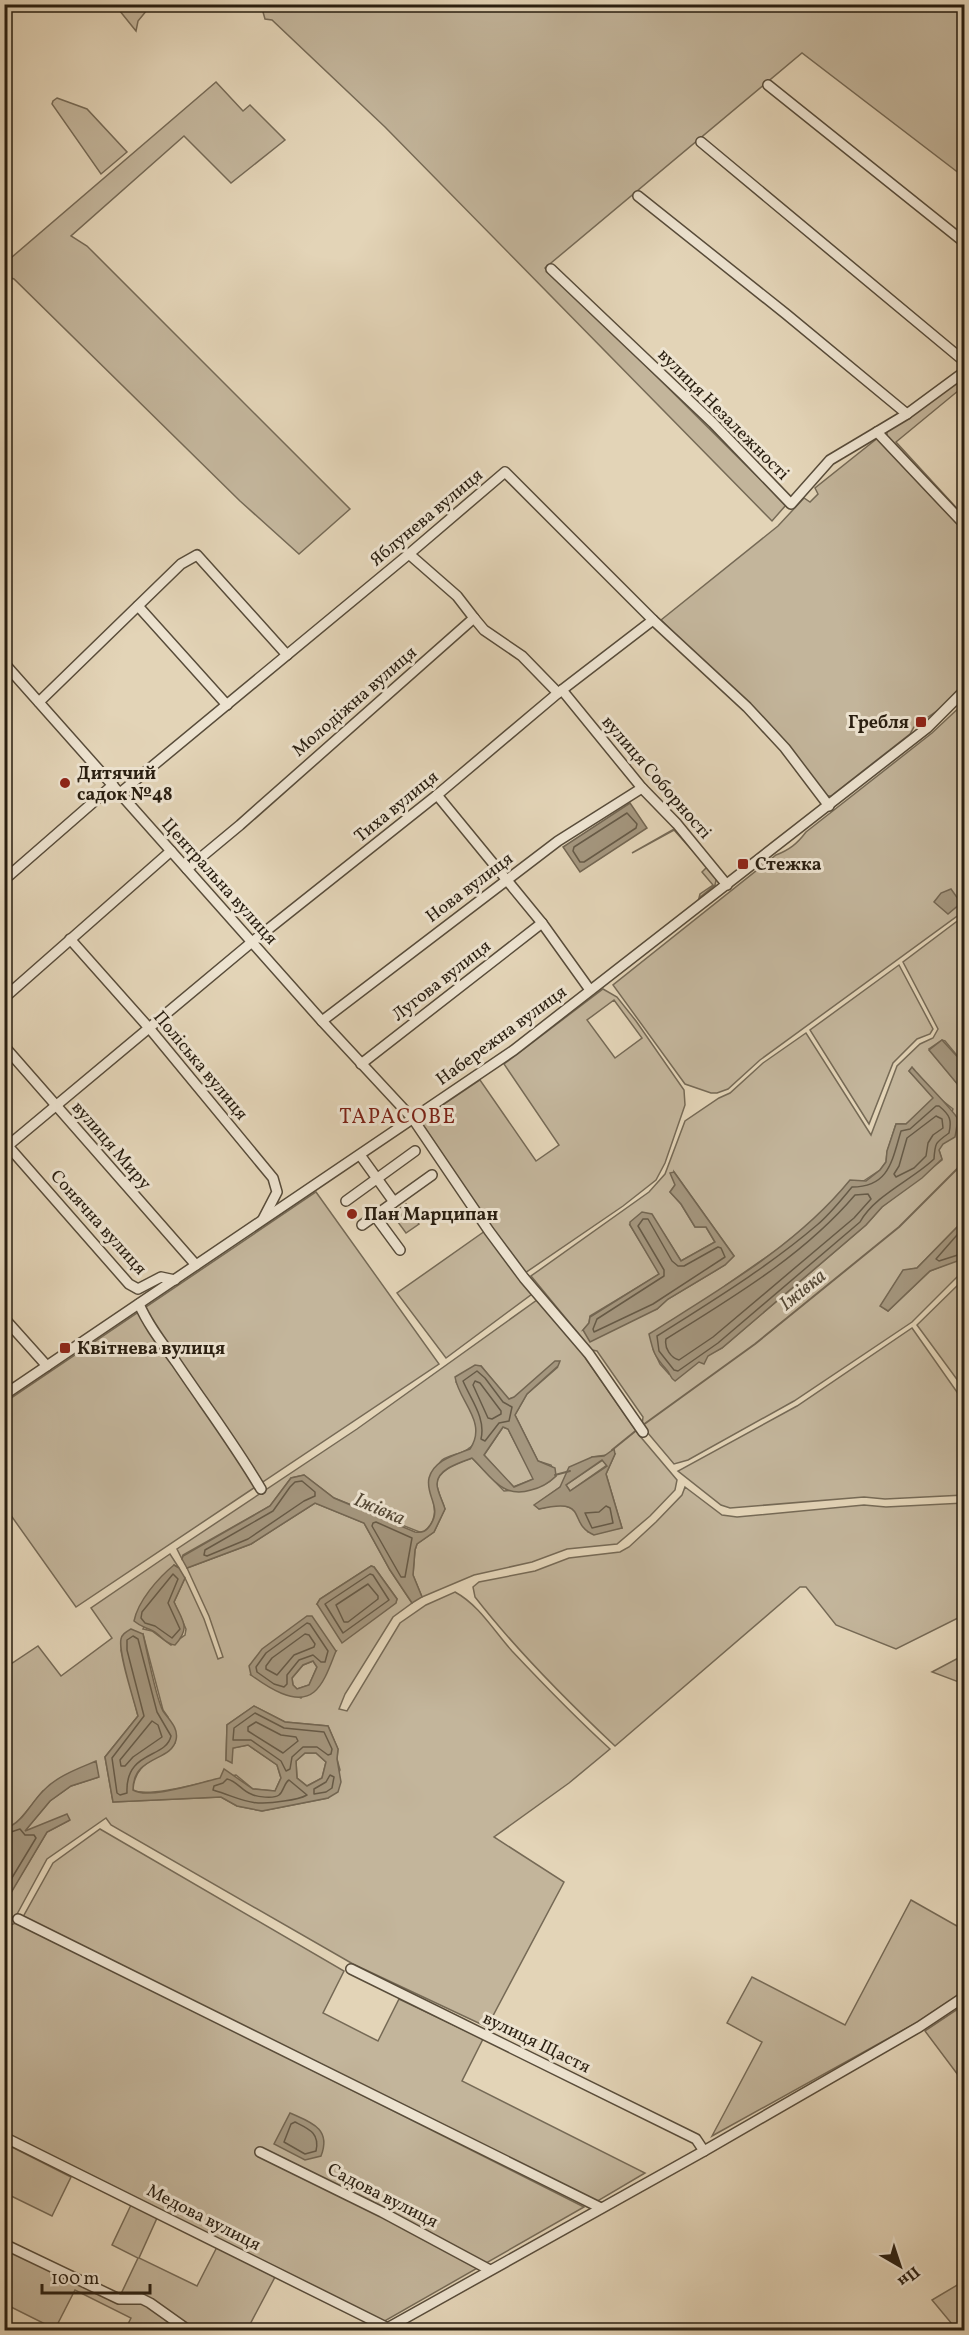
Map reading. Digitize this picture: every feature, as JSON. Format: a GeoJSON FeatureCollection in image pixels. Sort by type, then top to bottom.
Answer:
{"type":"FeatureCollection","features":[{"type":"Feature","properties":{"kind":"street"},"geometry":{"type":"LineString","coordinates":[[768,86],[964,242]]}},
{"type":"Feature","properties":{"kind":"street"},"geometry":{"type":"LineString","coordinates":[[701,142],[964,361]]}},
{"type":"Feature","properties":{"kind":"street"},"geometry":{"type":"LineString","coordinates":[[638,196],[907,414]]}},
{"type":"Feature","properties":{"kind":"street","name":"вулиця Незалежності"},"geometry":{"type":"LineString","coordinates":[[551,269],[712,423],[791,504],[830,460],[907,414],[964,372]]}},
{"type":"Feature","properties":{"kind":"street"},"geometry":{"type":"LineString","coordinates":[[877,432],[964,525]]}},
{"type":"Feature","properties":{"kind":"street","name":"Яблунева вулиця"},"geometry":{"type":"LineString","coordinates":[[120,793],[409,554],[505,471],[653,620],[747,707],[785,748],[829,806]]}},
{"type":"Feature","properties":{"kind":"street"},"geometry":{"type":"LineString","coordinates":[[409,554],[457,596],[484,630],[522,656],[560,692]]}},
{"type":"Feature","properties":{"kind":"street"},"geometry":{"type":"LineString","coordinates":[[39,702],[181,564],[197,555],[287,655]]}},
{"type":"Feature","properties":{"kind":"street"},"geometry":{"type":"LineString","coordinates":[[138,606],[226,705]]}},
{"type":"Feature","properties":{"kind":"street","name":"Молодіжна вулиця"},"geometry":{"type":"LineString","coordinates":[[187,869],[474,618]]}},
{"type":"Feature","properties":{"kind":"street","name":"Тиха вулиця"},"geometry":{"type":"LineString","coordinates":[[6,1148],[252,942],[437,795],[560,692],[653,620]]}},
{"type":"Feature","properties":{"kind":"street","name":"Центральна вулиця"},"geometry":{"type":"LineString","coordinates":[[4,663],[322,1021],[413,1119],[489,1231],[537,1294],[578,1340],[643,1432]]}},
{"type":"Feature","properties":{"kind":"street","name":"Набережна вулиця"},"geometry":{"type":"LineString","coordinates":[[4,1395],[514,1050],[927,728],[964,691]]}},
{"type":"Feature","properties":{"kind":"street","name":"вулиця Соборності"},"geometry":{"type":"LineString","coordinates":[[560,692],[642,788],[677,824],[727,885]]}},
{"type":"Feature","properties":{"kind":"street"},"geometry":{"type":"LineString","coordinates":[[4,880],[113,785]]}},
{"type":"Feature","properties":{"kind":"street","name":"Нова вулиця"},"geometry":{"type":"LineString","coordinates":[[322,1021],[506,879],[558,842],[642,788]]}},
{"type":"Feature","properties":{"kind":"street"},"geometry":{"type":"LineString","coordinates":[[437,795],[542,923],[590,990]]}},
{"type":"Feature","properties":{"kind":"street"},"geometry":{"type":"LineString","coordinates":[[4,998],[171,851]]}},
{"type":"Feature","properties":{"kind":"street","name":"Лугова вулиця"},"geometry":{"type":"LineString","coordinates":[[361,1064],[542,923]]}},
{"type":"Feature","properties":{"kind":"street","name":"Поліська вулиця"},"geometry":{"type":"LineString","coordinates":[[70,939],[150,1029],[273,1178],[277,1192],[262,1221]]}},
{"type":"Feature","properties":{"kind":"street","name":"вулиця Миру"},"geometry":{"type":"LineString","coordinates":[[4,1046],[196,1265]]}},
{"type":"Feature","properties":{"kind":"street","name":"Сонячна вулиця"},"geometry":{"type":"LineString","coordinates":[[6,1148],[129,1284],[138,1289],[161,1277],[175,1280]]}},
{"type":"Feature","properties":{"kind":"street"},"geometry":{"type":"LineString","coordinates":[[345,1201],[415,1151]]}},
{"type":"Feature","properties":{"kind":"street"},"geometry":{"type":"LineString","coordinates":[[360,1155],[394,1202]]}},
{"type":"Feature","properties":{"kind":"street"},"geometry":{"type":"LineString","coordinates":[[362,1225],[432,1175]]}},
{"type":"Feature","properties":{"kind":"street"},"geometry":{"type":"LineString","coordinates":[[375,1216],[400,1250]]}},
{"type":"Feature","properties":{"kind":"street"},"geometry":{"type":"LineString","coordinates":[[139,1304],[149,1323],[233,1442],[261,1489]]}},
{"type":"Feature","properties":{"kind":"street"},"geometry":{"type":"LineString","coordinates":[[4,1318],[47,1366]]}},
{"type":"Feature","properties":{"kind":"street"},"geometry":{"type":"LineString","coordinates":[[18,1919],[601,2208]]}},
{"type":"Feature","properties":{"kind":"street","name":"вулиця Щастя"},"geometry":{"type":"LineString","coordinates":[[351,1969],[696,2139],[704,2151]]}},
{"type":"Feature","properties":{"kind":"street"},"geometry":{"type":"LineString","coordinates":[[386,2329],[704,2151],[919,2026],[964,1997]]}},
{"type":"Feature","properties":{"kind":"street","name":"Медова вулиця"},"geometry":{"type":"LineString","coordinates":[[4,2137],[386,2329]]}},
{"type":"Feature","properties":{"kind":"street","name":"Садова вулиця"},"geometry":{"type":"LineString","coordinates":[[260,2152],[382,2212],[490,2270]]}},
{"type":"Feature","properties":{"kind":"street"},"geometry":{"type":"LineString","coordinates":[[4,2244],[119,2299],[142,2300],[150,2303],[188,2331]]}},
{"type":"Feature","properties":{"kind":"shaded area"},"geometry":{"type":"Polygon","coordinates":[[[115,5],[146,5],[147,10],[138,21],[136,31],[115,5]]]}},
{"type":"Feature","properties":{"kind":"shaded area"},"geometry":{"type":"Polygon","coordinates":[[[261,5],[964,5],[964,177],[802,53],[545,268],[786,505],[772,521],[385,127],[272,20],[265,19],[261,5]]]}},
{"type":"Feature","properties":{"kind":"shaded area"},"geometry":{"type":"Polygon","coordinates":[[[216,82],[243,111],[250,105],[285,140],[231,183],[184,136],[71,236],[87,246],[350,509],[299,554],[240,501],[14,279],[5,276],[5,263],[216,82]]]}},
{"type":"Feature","properties":{"kind":"shaded area"},"geometry":{"type":"Polygon","coordinates":[[[57,98],[87,109],[127,152],[101,174],[52,104],[57,98]]]}},
{"type":"Feature","properties":{"kind":"shaded area"},"geometry":{"type":"Polygon","coordinates":[[[964,376],[964,386],[896,442],[964,516],[964,521],[887,439],[887,431],[964,376]]]}},
{"type":"Feature","properties":{"kind":"shaded area"},"geometry":{"type":"Polygon","coordinates":[[[879,437],[964,528],[964,683],[941,708],[914,727],[910,734],[831,796],[825,796],[749,706],[661,620],[778,526],[804,498],[810,502],[818,494],[815,488],[879,437]]]}},
{"type":"Feature","properties":{"kind":"shaded area"},"geometry":{"type":"Polygon","coordinates":[[[964,703],[964,911],[760,1060],[728,1089],[711,1093],[685,1084],[613,985],[776,855],[792,846],[806,832],[932,733],[964,703]]]}},
{"type":"Feature","properties":{"kind":"shaded area"},"geometry":{"type":"Polygon","coordinates":[[[676,828],[717,876],[715,885],[699,898],[700,894],[713,885],[702,872],[707,867],[674,830],[632,853],[676,828]]]}},
{"type":"Feature","properties":{"kind":"shaded area"},"geometry":{"type":"Polygon","coordinates":[[[964,916],[964,1064],[945,1041],[942,1040],[929,1049],[964,1092],[964,1220],[917,1268],[903,1271],[881,1306],[888,1311],[930,1271],[964,1257],[963,1271],[912,1322],[794,1401],[688,1460],[674,1464],[642,1426],[643,1417],[597,1351],[592,1350],[531,1276],[649,1192],[665,1174],[685,1121],[730,1093],[763,1063],[806,1033],[871,1135],[897,1066],[920,1044],[933,1038],[938,1029],[903,962],[964,916]],[[912,1068],[909,1071],[934,1098],[906,1124],[896,1124],[886,1162],[880,1170],[832,1202],[813,1221],[778,1249],[726,1285],[653,1349],[660,1364],[669,1374],[722,1348],[866,1225],[882,1207],[942,1160],[939,1150],[953,1109],[938,1097],[912,1068]],[[674,1172],[675,1185],[670,1192],[681,1204],[695,1227],[706,1227],[715,1242],[681,1261],[664,1234],[630,1225],[660,1274],[590,1316],[589,1323],[583,1330],[657,1309],[668,1299],[725,1265],[734,1256],[674,1172]]]}},
{"type":"Feature","properties":{"kind":"shaded area"},"geometry":{"type":"Polygon","coordinates":[[[899,965],[933,1029],[930,1034],[917,1039],[893,1063],[869,1124],[810,1030],[899,965]]]}},
{"type":"Feature","properties":{"kind":"shaded area"},"geometry":{"type":"Polygon","coordinates":[[[603,989],[617,997],[684,1090],[685,1105],[665,1163],[656,1180],[623,1206],[525,1273],[492,1229],[423,1125],[425,1117],[480,1080],[536,1161],[559,1145],[504,1064],[603,989]],[[614,1000],[587,1020],[615,1058],[642,1038],[614,1000]]]}},
{"type":"Feature","properties":{"kind":"shaded area"},"geometry":{"type":"Polygon","coordinates":[[[316,1192],[439,1364],[76,1607],[5,1507],[4,1403],[316,1192]]]}},
{"type":"Feature","properties":{"kind":"shaded area"},"geometry":{"type":"Polygon","coordinates":[[[406,1204],[419,1224],[406,1233],[392,1214],[406,1204]]]}},
{"type":"Feature","properties":{"kind":"shaded area"},"geometry":{"type":"Polygon","coordinates":[[[485,1231],[532,1294],[446,1358],[397,1293],[485,1231]]]}},
{"type":"Feature","properties":{"kind":"shaded area"},"geometry":{"type":"Polygon","coordinates":[[[964,1279],[964,1389],[917,1325],[964,1279]]]}},
{"type":"Feature","properties":{"kind":"shaded area"},"geometry":{"type":"Polygon","coordinates":[[[537,1300],[575,1343],[639,1435],[677,1480],[675,1490],[650,1516],[617,1544],[567,1549],[532,1562],[474,1575],[422,1597],[413,1575],[415,1550],[417,1544],[434,1532],[445,1509],[437,1484],[445,1470],[472,1458],[504,1491],[538,1487],[556,1476],[551,1465],[538,1461],[515,1415],[527,1394],[558,1367],[514,1398],[508,1399],[481,1366],[456,1382],[473,1416],[477,1435],[474,1443],[468,1449],[442,1460],[434,1472],[429,1485],[434,1505],[434,1517],[432,1523],[422,1533],[334,1498],[304,1475],[291,1478],[270,1506],[183,1555],[182,1559],[177,1549],[357,1429],[537,1300]],[[615,1454],[592,1457],[560,1487],[535,1505],[539,1509],[560,1504],[574,1509],[588,1532],[622,1528],[606,1474],[615,1454]]]}},
{"type":"Feature","properties":{"kind":"shaded area"},"geometry":{"type":"Polygon","coordinates":[[[912,1328],[964,1402],[964,1495],[885,1499],[864,1497],[730,1508],[721,1505],[678,1471],[797,1406],[912,1328]]]}},
{"type":"Feature","properties":{"kind":"shaded area"},"geometry":{"type":"Polygon","coordinates":[[[503,1427],[508,1429],[534,1479],[513,1487],[484,1455],[503,1427]]]}},
{"type":"Feature","properties":{"kind":"shaded area"},"geometry":{"type":"Polygon","coordinates":[[[603,1460],[607,1465],[570,1491],[566,1485],[603,1460]]]}},
{"type":"Feature","properties":{"kind":"shaded area"},"geometry":{"type":"Polygon","coordinates":[[[685,1487],[722,1515],[737,1517],[864,1505],[886,1507],[964,1503],[964,1615],[896,1649],[836,1625],[806,1587],[800,1587],[615,1746],[508,1636],[475,1597],[473,1587],[479,1582],[535,1571],[569,1558],[620,1552],[629,1547],[656,1522],[682,1495],[685,1487]]]}},
{"type":"Feature","properties":{"kind":"shaded area"},"geometry":{"type":"Polygon","coordinates":[[[315,1503],[364,1523],[390,1570],[412,1603],[393,1617],[345,1694],[339,1709],[347,1711],[400,1623],[426,1605],[455,1592],[479,1611],[524,1664],[610,1749],[569,1783],[494,1837],[564,1882],[487,2027],[353,1964],[111,1825],[106,1818],[47,1859],[16,1916],[5,1920],[4,1903],[47,1832],[70,1820],[24,1832],[50,1801],[71,1786],[99,1777],[43,1791],[18,1822],[11,1827],[5,1824],[5,1668],[38,1646],[61,1676],[112,1638],[91,1608],[170,1554],[179,1568],[174,1565],[143,1629],[152,1631],[171,1645],[185,1635],[186,1629],[174,1602],[185,1578],[204,1619],[218,1659],[223,1657],[209,1616],[187,1568],[251,1544],[315,1503]],[[371,1566],[320,1599],[317,1604],[396,1602],[397,1599],[371,1566]],[[143,1634],[121,1650],[138,1716],[105,1757],[113,1802],[221,1797],[237,1806],[262,1811],[328,1798],[340,1770],[337,1759],[338,1749],[328,1726],[285,1722],[254,1706],[227,1725],[226,1759],[233,1748],[248,1745],[277,1765],[281,1778],[275,1791],[253,1789],[236,1775],[167,1790],[141,1792],[133,1790],[134,1781],[142,1767],[175,1743],[168,1717],[163,1710],[143,1634]],[[336,1651],[251,1675],[301,1698],[336,1651]]]}},
{"type":"Feature","properties":{"kind":"shaded area"},"geometry":{"type":"Polygon","coordinates":[[[964,1655],[964,1684],[932,1672],[964,1655]]]}},
{"type":"Feature","properties":{"kind":"shaded area"},"geometry":{"type":"Polygon","coordinates":[[[313,1661],[317,1667],[309,1685],[297,1689],[293,1685],[292,1678],[303,1665],[313,1661]]]}},
{"type":"Feature","properties":{"kind":"shaded area"},"geometry":{"type":"Polygon","coordinates":[[[305,1753],[316,1753],[326,1762],[322,1778],[307,1786],[297,1778],[296,1761],[305,1753]]]}},
{"type":"Feature","properties":{"kind":"shaded area"},"geometry":{"type":"Polygon","coordinates":[[[100,1829],[344,1971],[323,2013],[378,2041],[399,1999],[483,2039],[462,2081],[645,2173],[596,2202],[23,1917],[53,1863],[100,1829]]]}},
{"type":"Feature","properties":{"kind":"shaded area"},"geometry":{"type":"Polygon","coordinates":[[[911,1900],[964,1930],[964,1991],[916,2023],[712,2136],[762,2042],[727,2023],[752,1977],[845,2025],[911,1900]]]}},
{"type":"Feature","properties":{"kind":"shaded area"},"geometry":{"type":"Polygon","coordinates":[[[19,1922],[584,2207],[383,2322],[5,2133],[4,1927],[19,1922]]]}},
{"type":"Feature","properties":{"kind":"shaded area"},"geometry":{"type":"Polygon","coordinates":[[[964,2005],[964,2083],[925,2031],[964,2005]]]}},
{"type":"Feature","properties":{"kind":"shaded area"},"geometry":{"type":"Polygon","coordinates":[[[4,2143],[71,2177],[52,2216],[5,2193],[4,2143]]]}},
{"type":"Feature","properties":{"kind":"shaded area"},"geometry":{"type":"Polygon","coordinates":[[[131,2205],[157,2218],[139,2258],[197,2286],[217,2247],[275,2277],[247,2330],[193,2330],[151,2300],[120,2296],[138,2258],[112,2245],[131,2205]]]}},
{"type":"Feature","properties":{"kind":"shaded area"},"geometry":{"type":"Polygon","coordinates":[[[4,2246],[118,2302],[141,2302],[185,2330],[125,2330],[131,2318],[75,2290],[55,2329],[5,2304],[4,2246]]]}},
{"type":"Feature","properties":{"kind":"shaded area"},"geometry":{"type":"Polygon","coordinates":[[[964,2281],[964,2330],[957,2330],[932,2300],[964,2281]]]}},
{"type":"Feature","properties":{"kind":"water"},"geometry":{"type":"Polygon","coordinates":[[[630,803],[647,828],[580,872],[563,847],[630,803]]]}},
{"type":"Feature","properties":{"kind":"water"},"geometry":{"type":"Polygon","coordinates":[[[951,889],[961,903],[948,914],[934,902],[941,893],[951,889]]]}},
{"type":"Feature","properties":{"kind":"water"},"geometry":{"type":"Polygon","coordinates":[[[942,1040],[964,1064],[964,1092],[929,1050],[942,1040]]]}},
{"type":"Feature","properties":{"kind":"water"},"geometry":{"type":"Polygon","coordinates":[[[912,1067],[957,1118],[955,1137],[943,1144],[939,1150],[942,1159],[922,1178],[882,1207],[866,1225],[722,1348],[708,1356],[704,1364],[699,1362],[675,1381],[656,1357],[649,1334],[730,1283],[781,1246],[829,1204],[850,1180],[866,1181],[880,1170],[886,1162],[887,1151],[896,1124],[906,1124],[933,1098],[909,1071],[912,1067]]]}},
{"type":"Feature","properties":{"kind":"water"},"geometry":{"type":"Polygon","coordinates":[[[674,1172],[734,1256],[725,1265],[668,1299],[657,1309],[590,1342],[583,1330],[589,1323],[590,1317],[659,1274],[630,1225],[630,1222],[642,1212],[652,1214],[681,1261],[715,1242],[706,1227],[695,1227],[681,1204],[670,1192],[675,1185],[670,1173],[674,1172]]]}},
{"type":"Feature","properties":{"kind":"water"},"geometry":{"type":"Polygon","coordinates":[[[964,1220],[963,1259],[930,1271],[888,1311],[880,1306],[903,1270],[917,1268],[964,1220]]]}},
{"type":"Feature","properties":{"kind":"water"},"geometry":{"type":"Polygon","coordinates":[[[555,1361],[560,1361],[558,1366],[527,1394],[515,1415],[538,1461],[555,1468],[556,1476],[541,1487],[521,1492],[505,1489],[472,1458],[445,1470],[437,1484],[445,1509],[434,1532],[417,1544],[415,1550],[413,1575],[422,1597],[412,1603],[390,1570],[364,1523],[315,1503],[251,1544],[187,1568],[182,1559],[183,1556],[270,1506],[291,1478],[304,1475],[334,1498],[415,1532],[424,1531],[431,1524],[435,1512],[428,1484],[432,1472],[440,1462],[470,1449],[475,1439],[474,1421],[455,1377],[475,1365],[481,1366],[509,1399],[555,1361]],[[503,1427],[484,1455],[514,1487],[533,1479],[508,1429],[503,1427]]]}},
{"type":"Feature","properties":{"kind":"water"},"geometry":{"type":"Polygon","coordinates":[[[614,1449],[615,1454],[606,1474],[622,1528],[594,1535],[581,1524],[576,1513],[566,1506],[539,1509],[534,1505],[560,1487],[569,1467],[592,1457],[604,1456],[614,1449]],[[602,1460],[566,1485],[570,1491],[607,1466],[602,1460]]]}},
{"type":"Feature","properties":{"kind":"water"},"geometry":{"type":"Polygon","coordinates":[[[174,1565],[179,1568],[185,1578],[174,1602],[184,1624],[183,1634],[175,1645],[168,1643],[156,1633],[134,1621],[136,1613],[150,1590],[174,1565]]]}},
{"type":"Feature","properties":{"kind":"water"},"geometry":{"type":"Polygon","coordinates":[[[371,1566],[397,1599],[396,1603],[342,1643],[317,1604],[320,1599],[371,1566]]]}},
{"type":"Feature","properties":{"kind":"water"},"geometry":{"type":"Polygon","coordinates":[[[307,1616],[312,1616],[336,1651],[318,1688],[307,1696],[299,1697],[281,1693],[251,1675],[249,1666],[262,1649],[307,1616]],[[313,1661],[303,1665],[292,1678],[293,1685],[297,1689],[309,1685],[317,1667],[313,1661]]]}},
{"type":"Feature","properties":{"kind":"water"},"geometry":{"type":"Polygon","coordinates":[[[131,1629],[143,1634],[160,1705],[175,1728],[177,1736],[173,1747],[139,1771],[133,1790],[141,1793],[163,1792],[220,1778],[224,1769],[253,1789],[275,1791],[281,1778],[277,1765],[248,1745],[233,1748],[232,1763],[226,1760],[227,1725],[254,1706],[285,1722],[328,1726],[338,1749],[337,1759],[341,1782],[338,1792],[328,1798],[262,1811],[237,1806],[221,1797],[113,1802],[105,1757],[138,1716],[121,1646],[122,1636],[131,1629]],[[305,1753],[296,1761],[297,1778],[307,1786],[322,1778],[326,1762],[316,1753],[305,1753]]]}},
{"type":"Feature","properties":{"kind":"water"},"geometry":{"type":"Polygon","coordinates":[[[96,1761],[99,1777],[71,1786],[50,1801],[25,1831],[67,1814],[70,1820],[47,1832],[5,1903],[5,1824],[11,1826],[16,1823],[43,1791],[55,1781],[96,1761]]]}},
{"type":"Feature","properties":{"kind":"water"},"geometry":{"type":"Polygon","coordinates":[[[290,2113],[311,2123],[321,2132],[324,2146],[321,2156],[305,2160],[274,2144],[290,2113]]]}},
{"type":"Feature","properties":{"kind":"waterway","name":"Іжівка"},"geometry":{"type":"LineString","coordinates":[[643,1425],[755,1344],[899,1227],[959,1167],[964,1157]]}},
{"type":"Feature","properties":{"kind":"waterway","name":"Іжівка"},"geometry":{"type":"LineString","coordinates":[[612,1450],[638,1429]]}},
{"type":"Feature","properties":{"kind":"waterway","name":"Іжівка"},"geometry":{"type":"LineString","coordinates":[[555,1475],[570,1471]]}},
{"type":"Feature","properties":{"kind":"place","name":"Гребля"},"geometry":{"type":"Point","coordinates":[921,722]}},
{"type":"Feature","properties":{"kind":"place","name":"Дитячий садок №48"},"geometry":{"type":"Point","coordinates":[65,783]}},
{"type":"Feature","properties":{"kind":"place","name":"Стежка"},"geometry":{"type":"Point","coordinates":[743,864]}},
{"type":"Feature","properties":{"kind":"place","name":"Пан Марципан"},"geometry":{"type":"Point","coordinates":[352,1214]}},
{"type":"Feature","properties":{"kind":"place","name":"Квітнева вулиця"},"geometry":{"type":"Point","coordinates":[65,1348]}},
{"type":"Feature","properties":{"kind":"district","name":"ТАРАСОВЕ"},"geometry":{"type":"Point","coordinates":[398,1116]}}]}
